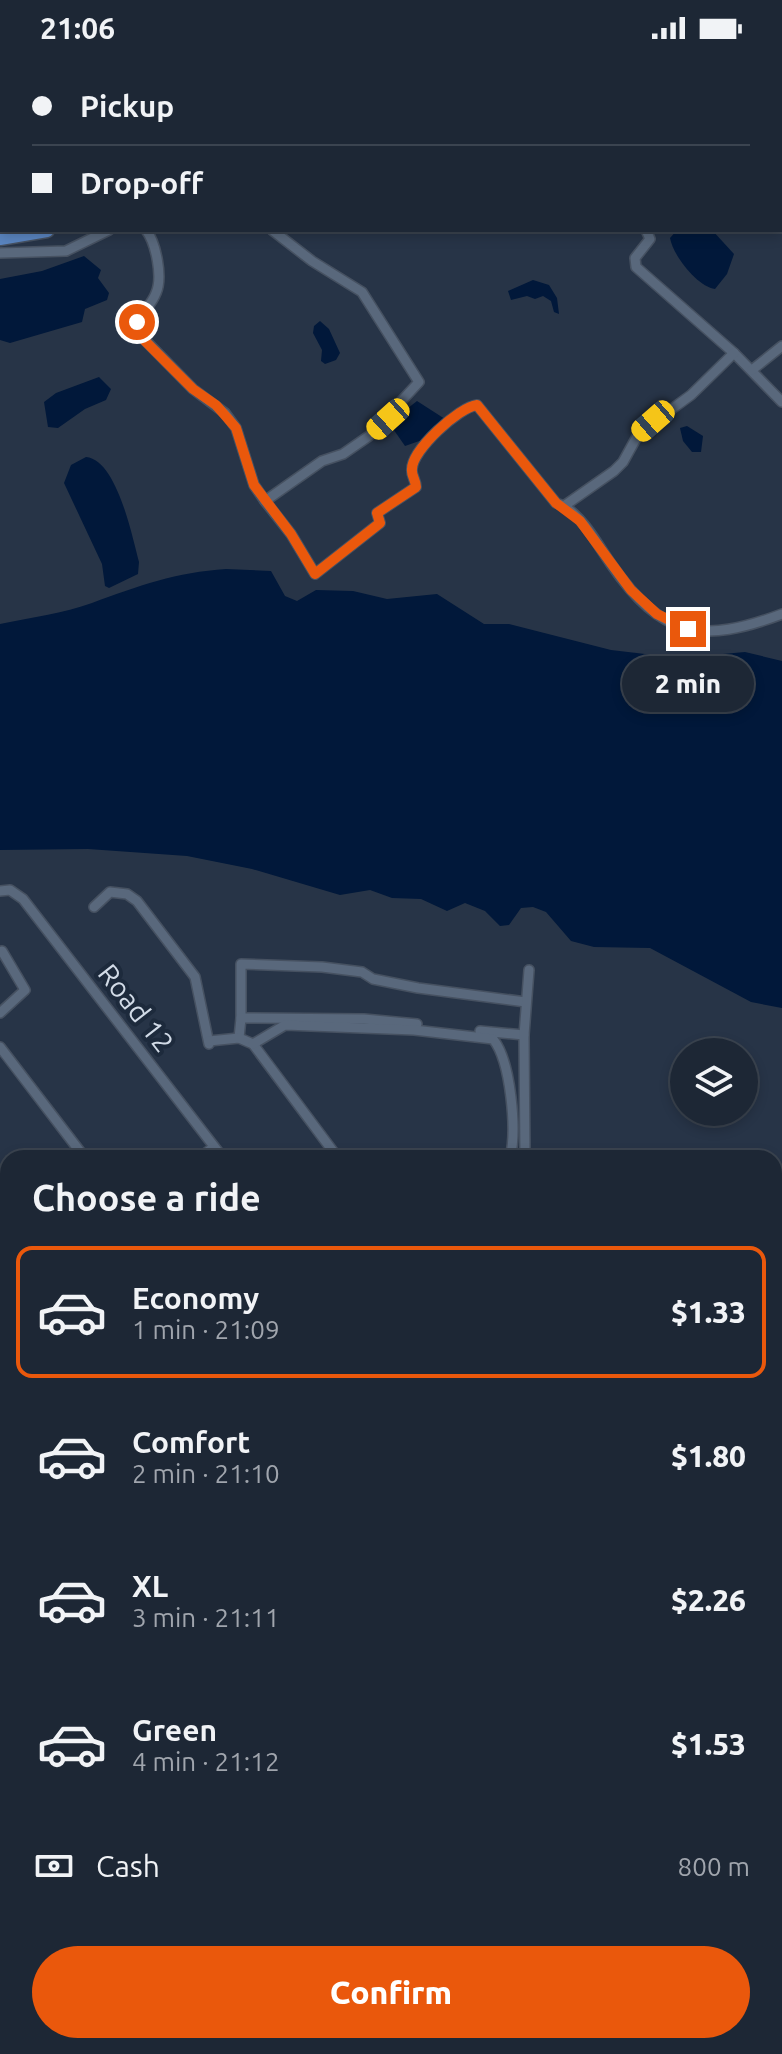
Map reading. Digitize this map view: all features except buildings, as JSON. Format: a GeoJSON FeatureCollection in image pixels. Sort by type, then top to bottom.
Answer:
{"type":"FeatureCollection","features":[{"type":"Feature","properties":{"kind":"main road"},"geometry":{"type":"LineString","coordinates":[[0,238],[35,232]]}},
{"type":"Feature","properties":{"kind":"street"},"geometry":{"type":"LineString","coordinates":[[0,253],[31,250],[54,254],[104,232]]}},
{"type":"Feature","properties":{"kind":"street"},"geometry":{"type":"LineString","coordinates":[[147,232],[155,250],[159,285],[137,322],[138,333],[193,389],[216,405],[230,421],[254,485],[291,534],[315,574],[380,523],[377,513],[416,487],[412,470],[416,457],[442,426],[463,410],[477,405],[556,503],[580,521],[631,590],[657,614],[688,629],[715,633],[782,614]]}},
{"type":"Feature","properties":{"kind":"street"},"geometry":{"type":"LineString","coordinates":[[265,501],[322,461],[343,454],[369,436],[419,382],[362,292],[312,261],[275,232]]}},
{"type":"Feature","properties":{"kind":"street"},"geometry":{"type":"LineString","coordinates":[[647,232],[650,239],[635,258],[636,267],[734,353],[782,402]]}},
{"type":"Feature","properties":{"kind":"street"},"geometry":{"type":"LineString","coordinates":[[752,370],[782,346]]}},
{"type":"Feature","properties":{"kind":"street"},"geometry":{"type":"LineString","coordinates":[[564,506],[614,471],[623,462],[639,433],[691,395],[734,353]]}},
{"type":"Feature","properties":{"kind":"street","name":"Road 12"},"geometry":{"type":"LineString","coordinates":[[5,890],[23,899],[216,1150]]}},
{"type":"Feature","properties":{"kind":"street"},"geometry":{"type":"LineString","coordinates":[[94,907],[110,892],[127,894],[137,901],[195,977],[209,1043],[239,1038],[253,1044],[332,1150]]}},
{"type":"Feature","properties":{"kind":"street"},"geometry":{"type":"LineString","coordinates":[[0,1013],[25,990],[2,951]]}},
{"type":"Feature","properties":{"kind":"street"},"geometry":{"type":"LineString","coordinates":[[239,1038],[241,964],[349,971],[418,988],[526,1002]]}},
{"type":"Feature","properties":{"kind":"street"},"geometry":{"type":"LineString","coordinates":[[525,1150],[524,1035],[529,970]]}},
{"type":"Feature","properties":{"kind":"street"},"geometry":{"type":"LineString","coordinates":[[241,1018],[364,1019],[524,1035]]}},
{"type":"Feature","properties":{"kind":"street"},"geometry":{"type":"LineString","coordinates":[[253,1044],[285,1025],[414,1030],[493,1039],[506,1064],[511,1150]]}},
{"type":"Feature","properties":{"kind":"street"},"geometry":{"type":"LineString","coordinates":[[0,1047],[79,1150]]}},
{"type":"Feature","properties":{"kind":"street"},"geometry":{"type":"LineString","coordinates":[[210,1150],[214,1147]]}},
{"type":"Feature","properties":{"kind":"water"},"geometry":{"type":"Polygon","coordinates":[[[675,232],[714,232],[734,254],[727,274],[715,289],[694,277],[681,262],[670,238],[675,232]]]}},
{"type":"Feature","properties":{"kind":"water"},"geometry":{"type":"Polygon","coordinates":[[[84,256],[101,270],[98,278],[109,293],[107,300],[85,309],[82,322],[10,343],[0,340],[0,279],[42,271],[84,256]]]}},
{"type":"Feature","properties":{"kind":"water"},"geometry":{"type":"Polygon","coordinates":[[[533,280],[549,285],[557,298],[559,314],[554,312],[551,301],[543,296],[511,300],[508,291],[533,280]]]}},
{"type":"Feature","properties":{"kind":"water"},"geometry":{"type":"Polygon","coordinates":[[[320,321],[329,329],[340,353],[336,360],[325,364],[321,361],[322,350],[313,333],[314,326],[320,321]]]}},
{"type":"Feature","properties":{"kind":"water"},"geometry":{"type":"Polygon","coordinates":[[[99,377],[111,389],[106,400],[85,409],[58,428],[48,427],[44,402],[56,393],[99,377]]]}},
{"type":"Feature","properties":{"kind":"water"},"geometry":{"type":"Polygon","coordinates":[[[417,401],[445,419],[425,439],[405,446],[389,423],[417,401]]]}},
{"type":"Feature","properties":{"kind":"water"},"geometry":{"type":"Polygon","coordinates":[[[687,426],[703,436],[701,452],[692,452],[683,441],[680,428],[687,426]]]}},
{"type":"Feature","properties":{"kind":"water"},"geometry":{"type":"Polygon","coordinates":[[[86,457],[97,461],[115,485],[139,562],[138,574],[109,588],[105,586],[102,564],[64,483],[71,465],[86,457]]]}},
{"type":"Feature","properties":{"kind":"water"},"geometry":{"type":"Polygon","coordinates":[[[226,569],[271,571],[285,596],[297,601],[316,590],[353,591],[387,599],[437,594],[484,624],[509,624],[611,650],[679,658],[745,652],[782,661],[782,1008],[751,1002],[650,948],[594,947],[571,941],[546,912],[533,907],[521,908],[509,925],[500,926],[485,911],[465,903],[447,911],[421,899],[392,898],[370,890],[340,895],[252,869],[187,856],[88,849],[0,850],[0,624],[70,610],[174,577],[226,569]]]}},
{"type":"Feature","properties":{"kind":"route"},"geometry":{"type":"LineString","coordinates":[[137,322],[138,333],[145,341],[205,400],[225,413],[236,428],[254,485],[302,550],[315,574],[380,523],[375,516],[377,513],[416,487],[412,470],[416,457],[442,426],[463,410],[477,405],[556,503],[580,521],[631,590],[657,614],[688,629]]}}]}
